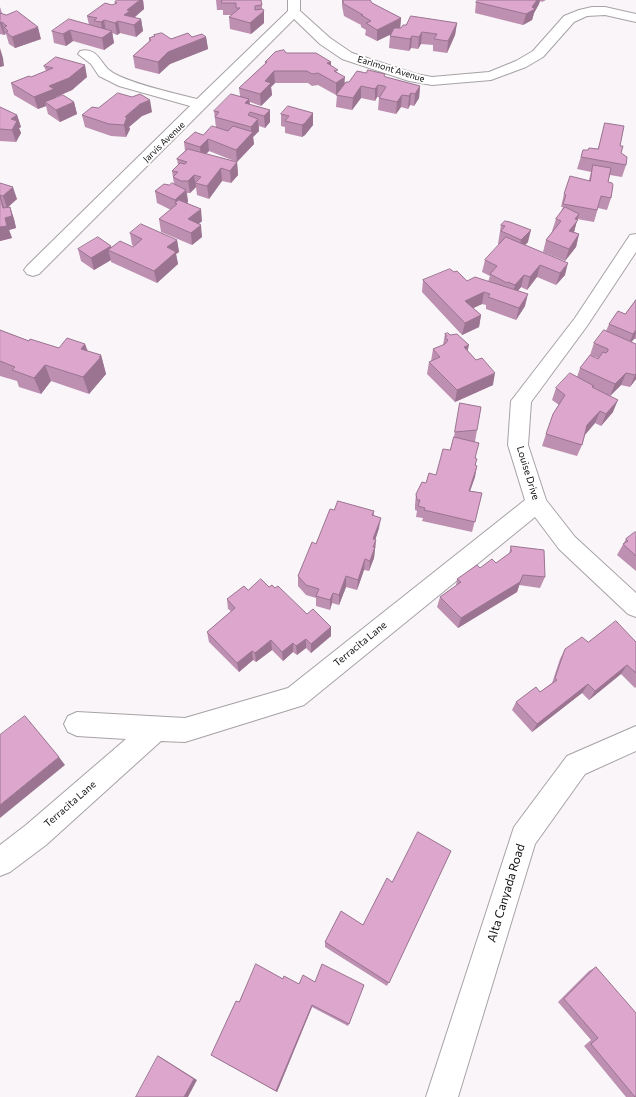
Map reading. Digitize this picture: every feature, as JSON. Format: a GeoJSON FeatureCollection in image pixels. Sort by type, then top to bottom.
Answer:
{"type":"FeatureCollection","features":[{"type":"Feature","properties":{"kind":"street","name":"Earlmont Avenue"},"geometry":{"type":"LineString","coordinates":[[294,6],[325,41],[347,56],[414,78],[432,81],[491,76],[521,64],[538,54],[569,19],[588,12],[605,12],[636,18]]}},
{"type":"Feature","properties":{"kind":"street","name":"Jarvis Avenue"},"geometry":{"type":"LineString","coordinates":[[33,270],[201,105],[294,6]]}},
{"type":"Feature","properties":{"kind":"street"},"geometry":{"type":"LineString","coordinates":[[85,54],[96,61],[104,73],[124,83],[201,105]]}},
{"type":"Feature","properties":{"kind":"street","name":"Louise Drive"},"geometry":{"type":"LineString","coordinates":[[636,239],[581,322],[521,401],[518,445],[537,504],[567,543],[636,607]]}},
{"type":"Feature","properties":{"kind":"street","name":"Terracita Lane"},"geometry":{"type":"LineString","coordinates":[[77,724],[185,730],[294,697],[537,504]]}},
{"type":"Feature","properties":{"kind":"street","name":"Terracita Lane"},"geometry":{"type":"LineString","coordinates":[[0,862],[36,835],[157,728]]}},
{"type":"Feature","properties":{"kind":"street","name":"Alta Canyada Road"},"geometry":{"type":"LineString","coordinates":[[442,1097],[524,837],[576,765],[636,738]]}},
{"type":"Feature","properties":{"kind":"building"},"geometry":{"type":"Polygon","coordinates":[[[117,0],[140,0],[127,10],[130,11],[124,15],[141,19],[134,25],[118,21],[115,23],[104,20],[101,22],[94,21],[97,18],[87,16],[105,3],[112,5],[117,3],[115,2],[117,0]]]}},
{"type":"Feature","properties":{"kind":"building"},"geometry":{"type":"Polygon","coordinates":[[[222,0],[261,0],[262,5],[255,6],[255,10],[263,9],[264,11],[250,23],[229,17],[240,8],[236,8],[236,3],[222,3],[222,0]]]}},
{"type":"Feature","properties":{"kind":"building"},"geometry":{"type":"Polygon","coordinates":[[[343,0],[370,0],[372,3],[401,18],[377,30],[366,23],[371,21],[344,4],[343,0]]]}},
{"type":"Feature","properties":{"kind":"building"},"geometry":{"type":"Polygon","coordinates":[[[478,0],[537,0],[532,7],[535,9],[526,14],[476,2],[478,0]]]}},
{"type":"Feature","properties":{"kind":"building"},"geometry":{"type":"Polygon","coordinates":[[[17,11],[38,27],[12,37],[6,32],[8,31],[4,27],[7,26],[2,22],[0,23],[0,13],[6,15],[17,11]]]}},
{"type":"Feature","properties":{"kind":"building"},"geometry":{"type":"Polygon","coordinates":[[[411,16],[457,23],[448,41],[434,39],[437,34],[422,32],[419,37],[412,36],[410,39],[390,36],[394,28],[401,28],[403,25],[406,25],[411,16]]]}},
{"type":"Feature","properties":{"kind":"building"},"geometry":{"type":"Polygon","coordinates":[[[69,19],[112,31],[102,38],[70,30],[63,34],[52,31],[69,19]]]}},
{"type":"Feature","properties":{"kind":"building"},"geometry":{"type":"Polygon","coordinates":[[[162,33],[171,39],[188,33],[192,37],[202,34],[206,37],[168,52],[158,62],[133,56],[151,40],[149,38],[162,33]]]}},
{"type":"Feature","properties":{"kind":"building"},"geometry":{"type":"Polygon","coordinates":[[[284,50],[286,53],[316,53],[331,62],[327,63],[338,70],[334,71],[345,77],[336,83],[318,73],[312,74],[307,71],[274,71],[265,81],[271,83],[260,94],[239,88],[267,62],[265,62],[275,52],[284,50]]]}},
{"type":"Feature","properties":{"kind":"building"},"geometry":{"type":"Polygon","coordinates":[[[56,57],[85,65],[69,78],[49,86],[54,89],[34,97],[11,83],[53,68],[44,66],[56,57]]]}},
{"type":"Feature","properties":{"kind":"building"},"geometry":{"type":"Polygon","coordinates":[[[368,70],[385,74],[384,76],[386,77],[420,86],[415,94],[411,93],[409,96],[402,95],[397,102],[379,98],[386,87],[378,85],[375,89],[361,86],[353,98],[336,95],[346,82],[349,82],[357,71],[366,73],[368,70]]]}},
{"type":"Feature","properties":{"kind":"building"},"geometry":{"type":"Polygon","coordinates":[[[118,93],[132,97],[140,94],[150,100],[140,104],[125,117],[127,117],[124,125],[109,124],[82,115],[92,107],[98,108],[118,93]]]}},
{"type":"Feature","properties":{"kind":"building"},"geometry":{"type":"Polygon","coordinates":[[[231,94],[249,99],[245,103],[270,110],[264,116],[250,112],[248,115],[258,119],[251,127],[215,117],[219,112],[214,111],[231,94]]]}},
{"type":"Feature","properties":{"kind":"building"},"geometry":{"type":"Polygon","coordinates":[[[63,95],[74,102],[56,110],[45,102],[63,95]]]}},
{"type":"Feature","properties":{"kind":"building"},"geometry":{"type":"Polygon","coordinates":[[[288,106],[313,113],[302,125],[285,121],[289,116],[281,114],[288,106]]]}},
{"type":"Feature","properties":{"kind":"building"},"geometry":{"type":"Polygon","coordinates":[[[0,107],[17,115],[11,119],[17,121],[12,130],[0,129],[0,107]]]}},
{"type":"Feature","properties":{"kind":"building"},"geometry":{"type":"Polygon","coordinates":[[[605,123],[624,126],[620,146],[623,146],[621,153],[627,157],[626,165],[581,157],[583,150],[588,150],[589,148],[598,149],[605,123]]]}},
{"type":"Feature","properties":{"kind":"building"},"geometry":{"type":"Polygon","coordinates":[[[212,126],[228,131],[233,126],[253,132],[236,150],[208,139],[200,147],[184,142],[195,132],[203,135],[212,126]]]}},
{"type":"Feature","properties":{"kind":"building"},"geometry":{"type":"Polygon","coordinates":[[[188,149],[237,162],[230,171],[221,168],[207,186],[195,183],[201,177],[194,175],[188,181],[181,181],[173,177],[178,172],[172,171],[180,163],[185,164],[187,162],[177,159],[188,149]]]}},
{"type":"Feature","properties":{"kind":"building"},"geometry":{"type":"Polygon","coordinates":[[[593,165],[611,168],[608,182],[612,183],[613,185],[611,198],[601,196],[597,210],[563,204],[566,195],[564,194],[570,176],[590,181],[593,165]]]}},
{"type":"Feature","properties":{"kind":"building"},"geometry":{"type":"Polygon","coordinates":[[[0,183],[13,187],[3,196],[0,195],[0,183]]]}},
{"type":"Feature","properties":{"kind":"building"},"geometry":{"type":"Polygon","coordinates":[[[172,183],[186,190],[175,200],[155,191],[164,184],[169,185],[172,183]]]}},
{"type":"Feature","properties":{"kind":"building"},"geometry":{"type":"Polygon","coordinates":[[[0,196],[3,208],[10,207],[12,216],[5,218],[7,226],[0,227],[0,196]]]}},
{"type":"Feature","properties":{"kind":"building"},"geometry":{"type":"Polygon","coordinates":[[[179,200],[201,209],[188,219],[201,225],[191,233],[159,219],[177,204],[175,203],[179,200]]]}},
{"type":"Feature","properties":{"kind":"building"},"geometry":{"type":"Polygon","coordinates":[[[565,207],[579,214],[575,219],[578,220],[569,231],[579,234],[569,249],[546,240],[561,221],[556,219],[565,207]]]}},
{"type":"Feature","properties":{"kind":"building"},"geometry":{"type":"Polygon","coordinates":[[[505,221],[531,230],[521,240],[501,231],[505,226],[501,225],[505,221]]]}},
{"type":"Feature","properties":{"kind":"building"},"geometry":{"type":"Polygon","coordinates":[[[141,224],[177,240],[167,247],[176,252],[154,271],[108,250],[120,241],[133,247],[142,239],[130,233],[141,224]]]}},
{"type":"Feature","properties":{"kind":"building"},"geometry":{"type":"Polygon","coordinates":[[[98,237],[111,246],[91,258],[78,249],[98,237]]]}},
{"type":"Feature","properties":{"kind":"building"},"geometry":{"type":"Polygon","coordinates":[[[506,237],[568,263],[560,273],[540,265],[530,277],[524,275],[515,285],[508,282],[507,283],[490,274],[497,266],[485,260],[506,237]]]}},
{"type":"Feature","properties":{"kind":"building"},"geometry":{"type":"Polygon","coordinates":[[[450,269],[454,272],[457,271],[467,281],[475,277],[528,294],[519,308],[488,297],[490,294],[484,292],[465,301],[481,315],[465,323],[423,280],[450,269]]]}},
{"type":"Feature","properties":{"kind":"building"},"geometry":{"type":"Polygon","coordinates":[[[636,300],[636,330],[633,334],[609,324],[618,311],[625,314],[636,300]]]}},
{"type":"Feature","properties":{"kind":"building"},"geometry":{"type":"Polygon","coordinates":[[[0,330],[29,341],[30,339],[59,348],[67,338],[85,344],[81,349],[101,355],[99,357],[101,357],[83,377],[45,365],[34,378],[12,370],[15,367],[0,361],[0,330]]]}},
{"type":"Feature","properties":{"kind":"building"},"geometry":{"type":"Polygon","coordinates":[[[604,330],[636,344],[636,374],[626,373],[615,384],[580,368],[590,355],[598,359],[603,352],[606,353],[608,351],[608,349],[594,343],[604,330]]]}},
{"type":"Feature","properties":{"kind":"building"},"geometry":{"type":"Polygon","coordinates":[[[448,333],[450,335],[457,334],[469,345],[464,347],[476,360],[482,358],[495,373],[457,390],[429,362],[440,357],[433,349],[445,344],[448,340],[445,337],[447,336],[445,334],[448,333]]]}},
{"type":"Feature","properties":{"kind":"building"},"geometry":{"type":"Polygon","coordinates":[[[570,373],[594,386],[592,387],[618,400],[606,414],[600,411],[587,425],[582,445],[546,434],[553,414],[565,395],[556,388],[570,373]]]}},
{"type":"Feature","properties":{"kind":"building"},"geometry":{"type":"Polygon","coordinates":[[[460,403],[481,407],[477,430],[455,432],[460,403]]]}},
{"type":"Feature","properties":{"kind":"building"},"geometry":{"type":"Polygon","coordinates":[[[454,437],[479,443],[475,458],[477,459],[475,465],[477,466],[469,491],[482,493],[475,522],[424,510],[425,508],[418,506],[420,500],[417,500],[416,494],[422,482],[426,483],[429,473],[436,475],[443,449],[450,450],[454,437]]]}},
{"type":"Feature","properties":{"kind":"building"},"geometry":{"type":"Polygon","coordinates":[[[338,501],[374,511],[372,515],[381,518],[373,539],[376,540],[370,561],[365,559],[358,580],[346,576],[339,595],[333,593],[330,600],[316,596],[319,589],[306,585],[298,576],[312,542],[316,544],[330,509],[334,510],[338,501]]]}},
{"type":"Feature","properties":{"kind":"building"},"geometry":{"type":"Polygon","coordinates":[[[635,532],[636,556],[623,544],[628,541],[626,539],[635,532]]]}},
{"type":"Feature","properties":{"kind":"building"},"geometry":{"type":"Polygon","coordinates":[[[511,546],[544,550],[545,577],[523,575],[520,582],[461,618],[440,597],[461,582],[457,579],[477,565],[480,568],[492,559],[496,563],[511,552],[511,546]]]}},
{"type":"Feature","properties":{"kind":"building"},"geometry":{"type":"Polygon","coordinates":[[[261,579],[269,587],[272,585],[275,588],[278,586],[307,614],[313,609],[331,627],[311,644],[306,639],[296,646],[293,643],[282,652],[271,640],[255,653],[252,651],[237,663],[207,632],[235,608],[227,599],[244,586],[248,590],[261,579]]]}},
{"type":"Feature","properties":{"kind":"building"},"geometry":{"type":"Polygon","coordinates":[[[616,621],[636,642],[636,673],[627,665],[595,691],[588,684],[537,724],[516,702],[536,687],[540,692],[557,680],[555,678],[565,649],[582,637],[588,642],[616,621]]]}},
{"type":"Feature","properties":{"kind":"building"},"geometry":{"type":"Polygon","coordinates":[[[25,716],[59,757],[0,805],[0,735],[25,716]]]}},
{"type":"Feature","properties":{"kind":"building"},"geometry":{"type":"Polygon","coordinates":[[[418,832],[451,851],[389,983],[325,942],[341,911],[363,925],[387,878],[392,882],[418,832]]]}},
{"type":"Feature","properties":{"kind":"building"},"geometry":{"type":"Polygon","coordinates":[[[256,964],[283,979],[284,976],[299,984],[303,975],[315,982],[322,964],[364,985],[349,1024],[312,1005],[276,1091],[211,1055],[236,1001],[239,1002],[256,964]]]}},
{"type":"Feature","properties":{"kind":"building"},"geometry":{"type":"Polygon","coordinates":[[[596,967],[636,1013],[636,1097],[591,1044],[598,1038],[564,999],[596,967]]]}},
{"type":"Feature","properties":{"kind":"building"},"geometry":{"type":"Polygon","coordinates":[[[158,1056],[194,1079],[184,1097],[136,1097],[158,1056]]]}}]}
